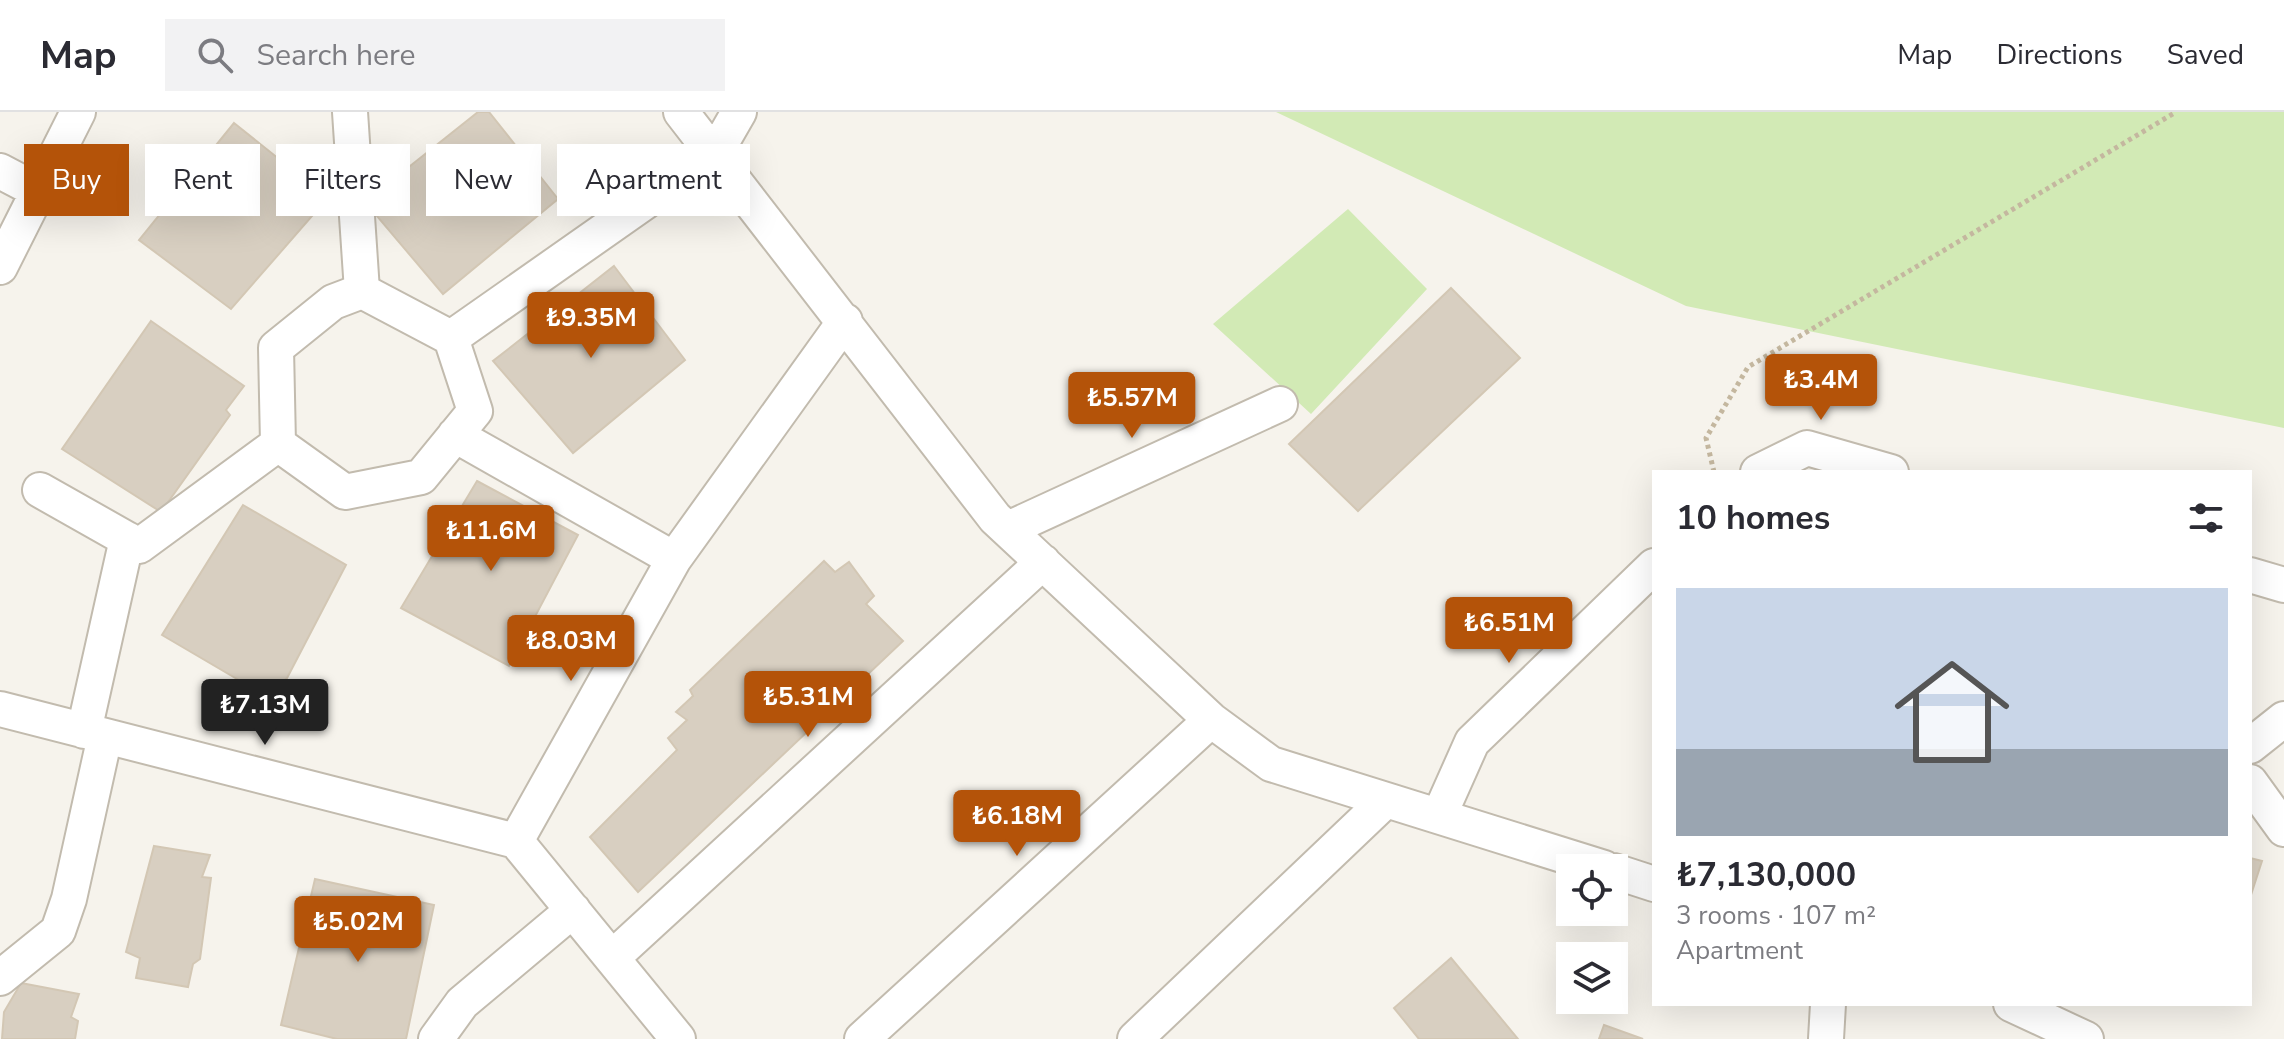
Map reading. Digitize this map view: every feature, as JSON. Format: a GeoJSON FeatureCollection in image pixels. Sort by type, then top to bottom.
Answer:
{"type":"FeatureCollection","features":[{"type":"Feature","properties":{"kind":"street"},"geometry":{"type":"LineString","coordinates":[[62,144],[78,112]]}},
{"type":"Feature","properties":{"kind":"street"},"geometry":{"type":"LineString","coordinates":[[350,112],[362,291]]}},
{"type":"Feature","properties":{"kind":"street"},"geometry":{"type":"LineString","coordinates":[[681,112],[709,144]]}},
{"type":"Feature","properties":{"kind":"street"},"geometry":{"type":"LineString","coordinates":[[721,144],[739,112]]}},
{"type":"Feature","properties":{"kind":"street"},"geometry":{"type":"LineString","coordinates":[[0,171],[24,184]]}},
{"type":"Feature","properties":{"kind":"street"},"geometry":{"type":"LineString","coordinates":[[750,197],[995,518],[1211,720],[1271,764],[1560,854]]}},
{"type":"Feature","properties":{"kind":"street"},"geometry":{"type":"LineString","coordinates":[[0,267],[26,216]]}},
{"type":"Feature","properties":{"kind":"street"},"geometry":{"type":"LineString","coordinates":[[451,338],[625,216]]}},
{"type":"Feature","properties":{"kind":"street"},"geometry":{"type":"LineString","coordinates":[[362,291],[451,338],[475,411],[421,477],[345,492],[278,444],[276,348],[333,302],[362,291]]}},
{"type":"Feature","properties":{"kind":"street"},"geometry":{"type":"LineString","coordinates":[[516,841],[674,559],[845,321]]}},
{"type":"Feature","properties":{"kind":"street"},"geometry":{"type":"LineString","coordinates":[[1008,529],[1280,404]]}},
{"type":"Feature","properties":{"kind":"street"},"geometry":{"type":"LineString","coordinates":[[455,435],[674,559]]}},
{"type":"Feature","properties":{"kind":"street"},"geometry":{"type":"LineString","coordinates":[[40,490],[139,546],[278,444]]}},
{"type":"Feature","properties":{"kind":"street"},"geometry":{"type":"LineString","coordinates":[[1762,470],[1807,448],[1884,470]]}},
{"type":"Feature","properties":{"kind":"street"},"geometry":{"type":"LineString","coordinates":[[0,978],[58,931],[69,899],[127,539]]}},
{"type":"Feature","properties":{"kind":"street"},"geometry":{"type":"LineString","coordinates":[[612,958],[1043,562]]}},
{"type":"Feature","properties":{"kind":"street"},"geometry":{"type":"LineString","coordinates":[[1439,816],[1472,742],[1652,568]]}},
{"type":"Feature","properties":{"kind":"street"},"geometry":{"type":"LineString","coordinates":[[2252,576],[2284,585]]}},
{"type":"Feature","properties":{"kind":"street"},"geometry":{"type":"LineString","coordinates":[[0,709],[516,841],[678,1039]]}},
{"type":"Feature","properties":{"kind":"street"},"geometry":{"type":"LineString","coordinates":[[2252,744],[2284,719]]}},
{"type":"Feature","properties":{"kind":"street"},"geometry":{"type":"LineString","coordinates":[[862,1039],[1211,720]]}},
{"type":"Feature","properties":{"kind":"street"},"geometry":{"type":"LineString","coordinates":[[2252,785],[2284,829]]}},
{"type":"Feature","properties":{"kind":"street"},"geometry":{"type":"LineString","coordinates":[[1135,1039],[1386,800]]}},
{"type":"Feature","properties":{"kind":"street"},"geometry":{"type":"LineString","coordinates":[[1628,876],[1652,883]]}},
{"type":"Feature","properties":{"kind":"street"},"geometry":{"type":"LineString","coordinates":[[436,1039],[462,1003],[573,910]]}},
{"type":"Feature","properties":{"kind":"street"},"geometry":{"type":"LineString","coordinates":[[1826,1039],[1828,1006]]}},
{"type":"Feature","properties":{"kind":"street"},"geometry":{"type":"LineString","coordinates":[[2015,1006],[2086,1039]]}},
{"type":"Feature","properties":{"kind":"path"},"geometry":{"type":"LineString","coordinates":[[1714,470],[1706,438],[1748,367],[2176,112]]}},
{"type":"Feature","properties":{"kind":"green space"},"geometry":{"type":"Polygon","coordinates":[[[1276,112],[2284,112],[2284,428],[1686,306],[1276,112]]]}},
{"type":"Feature","properties":{"kind":"green space"},"geometry":{"type":"Polygon","coordinates":[[[1348,209],[1427,289],[1311,414],[1213,324],[1348,209]]]}},
{"type":"Feature","properties":{"kind":"building"},"geometry":{"type":"Polygon","coordinates":[[[478,112],[489,112],[514,144],[438,144],[478,112]]]}},
{"type":"Feature","properties":{"kind":"building"},"geometry":{"type":"Polygon","coordinates":[[[234,123],[276,157],[276,216],[312,216],[231,309],[139,240],[158,216],[260,216],[260,144],[217,144],[234,123]]]}},
{"type":"Feature","properties":{"kind":"building"},"geometry":{"type":"Polygon","coordinates":[[[426,153],[426,216],[537,216],[443,294],[377,216],[410,216],[410,166],[426,153]]]}},
{"type":"Feature","properties":{"kind":"building"},"geometry":{"type":"Polygon","coordinates":[[[541,178],[557,198],[541,213],[541,178]]]}},
{"type":"Feature","properties":{"kind":"building"},"geometry":{"type":"Polygon","coordinates":[[[614,266],[685,360],[573,453],[493,361],[614,266]]]}},
{"type":"Feature","properties":{"kind":"building"},"geometry":{"type":"Polygon","coordinates":[[[1451,288],[1520,358],[1358,511],[1289,444],[1451,288]]]}},
{"type":"Feature","properties":{"kind":"building"},"geometry":{"type":"Polygon","coordinates":[[[151,321],[244,386],[226,410],[230,415],[161,512],[62,449],[151,321]]]}},
{"type":"Feature","properties":{"kind":"building"},"geometry":{"type":"Polygon","coordinates":[[[477,481],[578,535],[509,666],[401,608],[477,481]]]}},
{"type":"Feature","properties":{"kind":"building"},"geometry":{"type":"Polygon","coordinates":[[[243,505],[346,565],[287,678],[266,696],[162,635],[243,505]]]}},
{"type":"Feature","properties":{"kind":"building"},"geometry":{"type":"Polygon","coordinates":[[[824,561],[835,572],[849,562],[874,596],[866,604],[903,641],[638,892],[590,837],[677,750],[668,738],[687,720],[676,712],[693,696],[690,690],[824,561]]]}},
{"type":"Feature","properties":{"kind":"building"},"geometry":{"type":"Polygon","coordinates":[[[154,846],[210,855],[202,877],[211,878],[200,959],[193,964],[188,987],[136,978],[140,958],[126,952],[154,846]]]}},
{"type":"Feature","properties":{"kind":"building"},"geometry":{"type":"Polygon","coordinates":[[[2252,858],[2262,861],[2252,892],[2252,858]]]}},
{"type":"Feature","properties":{"kind":"building"},"geometry":{"type":"Polygon","coordinates":[[[315,879],[434,905],[406,1039],[337,1039],[281,1025],[315,879]]]}},
{"type":"Feature","properties":{"kind":"building"},"geometry":{"type":"Polygon","coordinates":[[[1451,958],[1518,1039],[1419,1039],[1394,1008],[1451,958]]]}},
{"type":"Feature","properties":{"kind":"building"},"geometry":{"type":"Polygon","coordinates":[[[21,983],[79,994],[71,1017],[78,1021],[75,1039],[2,1039],[4,1012],[21,983]]]}},
{"type":"Feature","properties":{"kind":"building"},"geometry":{"type":"Polygon","coordinates":[[[1604,1025],[1643,1039],[1599,1039],[1604,1025]]]}}]}
